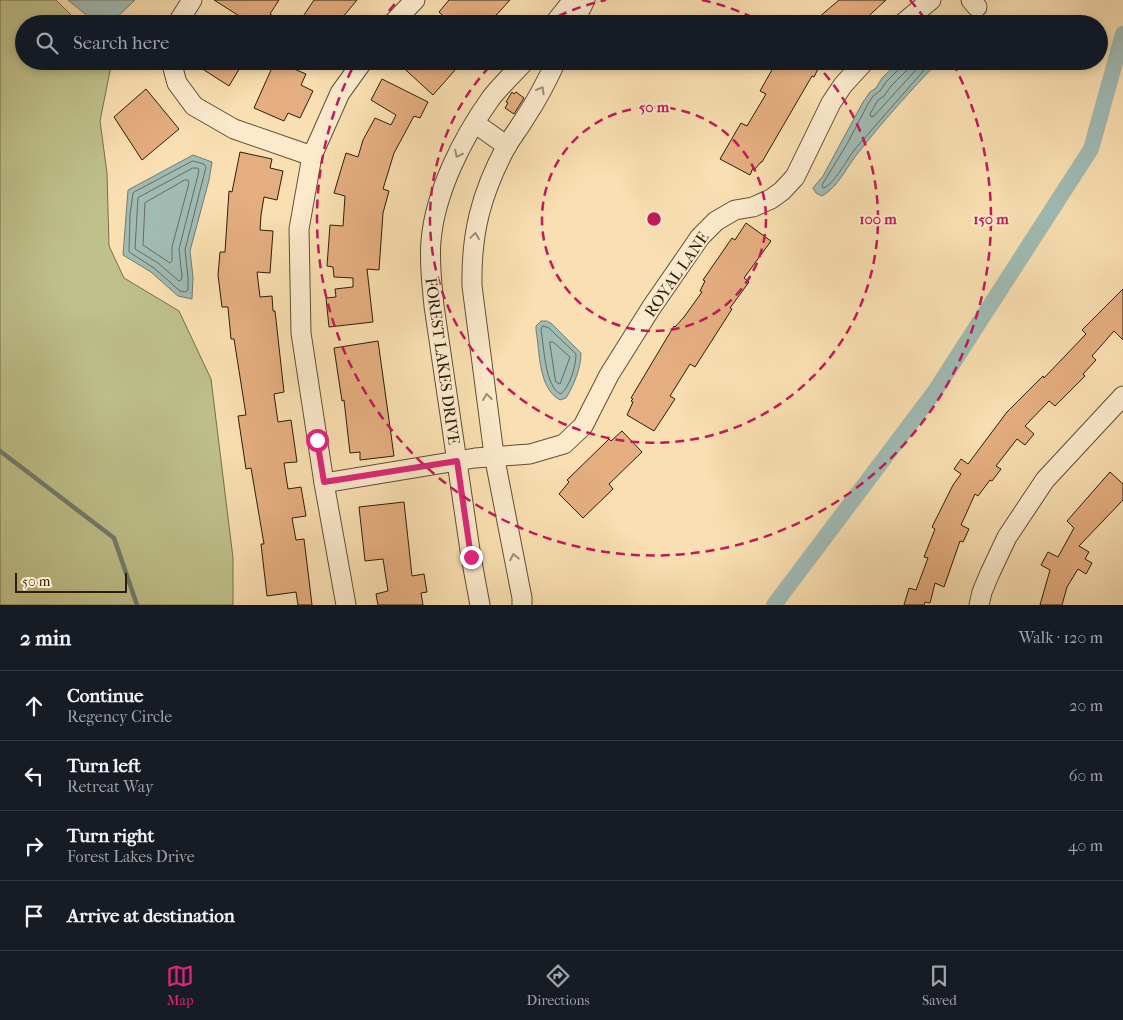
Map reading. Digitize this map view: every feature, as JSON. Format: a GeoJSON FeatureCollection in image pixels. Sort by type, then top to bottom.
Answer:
{"type":"FeatureCollection","features":[{"type":"Feature","properties":{"kind":"street"},"geometry":{"type":"LineString","coordinates":[[183,15],[192,0]]}},
{"type":"Feature","properties":{"kind":"street"},"geometry":{"type":"LineString","coordinates":[[401,15],[415,0]]}},
{"type":"Feature","properties":{"kind":"street"},"geometry":{"type":"LineString","coordinates":[[561,15],[573,0]]}},
{"type":"Feature","properties":{"kind":"street"},"geometry":{"type":"LineString","coordinates":[[578,15],[584,0]]}},
{"type":"Feature","properties":{"kind":"street"},"geometry":{"type":"LineString","coordinates":[[913,15],[931,0]]}},
{"type":"Feature","properties":{"kind":"street"},"geometry":{"type":"LineString","coordinates":[[173,70],[177,83],[194,106],[234,129],[312,156]]}},
{"type":"Feature","properties":{"kind":"street"},"geometry":{"type":"LineString","coordinates":[[346,605],[324,482],[301,333],[299,229],[312,156],[340,93],[357,70]]}},
{"type":"Feature","properties":{"kind":"street","name":"FOREST LAKES DRIVE"},"geometry":{"type":"LineString","coordinates":[[480,605],[434,306],[430,269],[431,240],[441,196],[455,160],[468,134],[492,97],[517,70]]}},
{"type":"Feature","properties":{"kind":"street"},"geometry":{"type":"LineString","coordinates":[[522,605],[494,455],[472,286],[472,262],[474,232],[491,179],[507,146],[525,118],[551,70]]}},
{"type":"Feature","properties":{"kind":"street","name":"ROYAL LANE"},"geometry":{"type":"LineString","coordinates":[[324,482],[494,455],[530,454],[564,444],[583,426],[609,375],[651,308],[700,237],[716,220],[735,210],[771,199],[782,191],[795,177],[831,103],[843,85],[857,70]]}},
{"type":"Feature","properties":{"kind":"street"},"geometry":{"type":"LineString","coordinates":[[476,124],[507,146]]}},
{"type":"Feature","properties":{"kind":"street"},"geometry":{"type":"LineString","coordinates":[[979,605],[987,579],[1007,537],[1045,480],[1123,396]]}},
{"type":"Feature","properties":{"kind":"green space"},"geometry":{"type":"Polygon","coordinates":[[[0,0],[56,0],[71,15],[15,15],[15,70],[110,70],[100,121],[107,173],[109,246],[124,278],[179,311],[211,379],[233,558],[233,605],[0,605],[0,0]]]}},
{"type":"Feature","properties":{"kind":"water"},"geometry":{"type":"Polygon","coordinates":[[[68,0],[135,0],[119,15],[86,15],[68,0]]]}},
{"type":"Feature","properties":{"kind":"water"},"geometry":{"type":"Polygon","coordinates":[[[890,70],[931,70],[877,129],[833,187],[822,196],[816,193],[813,188],[823,176],[863,102],[870,92],[876,88],[882,78],[890,70]]]}},
{"type":"Feature","properties":{"kind":"water"},"geometry":{"type":"Polygon","coordinates":[[[193,155],[212,162],[190,251],[193,277],[192,299],[178,296],[151,272],[123,255],[128,190],[193,155]]]}},
{"type":"Feature","properties":{"kind":"water"},"geometry":{"type":"Polygon","coordinates":[[[541,321],[547,321],[552,324],[581,353],[580,365],[574,382],[566,398],[560,400],[548,387],[541,369],[536,326],[541,321]]]}},
{"type":"Feature","properties":{"kind":"building"},"geometry":{"type":"Polygon","coordinates":[[[214,0],[279,0],[270,14],[272,15],[238,15],[214,0]]]}},
{"type":"Feature","properties":{"kind":"building"},"geometry":{"type":"Polygon","coordinates":[[[314,0],[357,0],[344,15],[304,15],[314,0]]]}},
{"type":"Feature","properties":{"kind":"building"},"geometry":{"type":"Polygon","coordinates":[[[449,0],[510,0],[496,15],[442,15],[439,12],[449,0]]]}},
{"type":"Feature","properties":{"kind":"building"},"geometry":{"type":"Polygon","coordinates":[[[839,0],[886,0],[870,15],[822,15],[839,0]]]}},
{"type":"Feature","properties":{"kind":"building"},"geometry":{"type":"Polygon","coordinates":[[[204,70],[239,70],[229,86],[204,70]]]}},
{"type":"Feature","properties":{"kind":"building"},"geometry":{"type":"Polygon","coordinates":[[[271,70],[296,70],[306,74],[301,85],[313,91],[300,118],[288,113],[284,121],[254,108],[271,70]]]}},
{"type":"Feature","properties":{"kind":"building"},"geometry":{"type":"Polygon","coordinates":[[[406,70],[455,70],[433,95],[406,70]]]}},
{"type":"Feature","properties":{"kind":"building"},"geometry":{"type":"Polygon","coordinates":[[[772,70],[818,70],[814,77],[812,76],[762,162],[755,169],[753,168],[750,175],[720,159],[741,123],[747,126],[766,94],[760,91],[772,70]]]}},
{"type":"Feature","properties":{"kind":"building"},"geometry":{"type":"Polygon","coordinates":[[[382,79],[428,102],[420,118],[414,116],[394,153],[383,189],[389,191],[383,213],[379,270],[367,269],[373,322],[329,327],[326,298],[336,297],[335,289],[353,287],[353,278],[334,277],[333,267],[327,266],[330,225],[343,226],[345,196],[334,193],[346,153],[358,157],[363,140],[375,118],[391,125],[396,115],[371,100],[382,79]]]}},
{"type":"Feature","properties":{"kind":"building"},"geometry":{"type":"Polygon","coordinates":[[[146,89],[179,129],[142,160],[114,117],[146,89]]]}},
{"type":"Feature","properties":{"kind":"building"},"geometry":{"type":"Polygon","coordinates":[[[512,92],[514,94],[516,92],[524,98],[514,114],[505,108],[512,92]]]}},
{"type":"Feature","properties":{"kind":"building"},"geometry":{"type":"Polygon","coordinates":[[[240,152],[272,159],[270,168],[283,171],[277,200],[264,197],[261,215],[260,230],[273,231],[270,273],[257,272],[260,297],[272,296],[273,311],[275,311],[284,392],[274,394],[278,422],[291,420],[297,462],[284,463],[288,489],[301,487],[306,516],[292,518],[296,540],[304,539],[312,605],[298,605],[296,592],[267,596],[261,544],[264,544],[251,468],[246,469],[238,416],[246,415],[234,339],[231,339],[228,307],[222,307],[218,275],[220,252],[225,252],[229,191],[232,192],[240,152]]]}},
{"type":"Feature","properties":{"kind":"building"},"geometry":{"type":"Polygon","coordinates":[[[746,223],[771,241],[744,278],[749,282],[730,308],[732,309],[695,367],[690,364],[670,396],[675,399],[654,431],[627,415],[633,402],[631,398],[674,326],[684,317],[702,292],[700,291],[705,281],[703,280],[732,238],[735,240],[746,223]]]}},
{"type":"Feature","properties":{"kind":"building"},"geometry":{"type":"Polygon","coordinates":[[[1123,289],[1123,340],[1114,331],[1092,356],[1096,360],[1083,374],[1085,376],[1055,406],[1049,401],[1025,426],[1034,434],[1025,445],[1017,439],[996,466],[1001,469],[992,481],[990,480],[978,496],[975,494],[961,525],[969,529],[963,542],[960,541],[944,587],[935,583],[930,603],[925,602],[924,605],[904,605],[909,588],[916,590],[928,558],[924,557],[935,529],[932,527],[953,485],[961,474],[954,469],[961,459],[968,464],[1007,412],[1043,376],[1044,378],[1086,334],[1082,330],[1123,289]]]}},
{"type":"Feature","properties":{"kind":"building"},"geometry":{"type":"Polygon","coordinates":[[[378,341],[394,456],[360,460],[360,452],[350,453],[344,400],[342,401],[334,348],[378,341]]]}},
{"type":"Feature","properties":{"kind":"building"},"geometry":{"type":"Polygon","coordinates":[[[622,431],[642,452],[609,484],[613,489],[583,518],[559,494],[569,482],[567,480],[609,439],[611,441],[622,431]]]}},
{"type":"Feature","properties":{"kind":"building"},"geometry":{"type":"Polygon","coordinates":[[[1110,472],[1123,484],[1123,500],[1079,546],[1089,552],[1085,559],[1092,563],[1086,574],[1078,569],[1067,587],[1062,605],[1040,605],[1050,570],[1041,565],[1048,552],[1058,557],[1074,528],[1067,521],[1110,472]]]}},
{"type":"Feature","properties":{"kind":"building"},"geometry":{"type":"Polygon","coordinates":[[[404,502],[412,576],[424,574],[427,592],[421,593],[423,605],[378,605],[376,594],[388,591],[383,559],[365,561],[359,507],[404,502]]]}},
{"type":"Feature","properties":{"kind":"waterway"},"geometry":{"type":"LineString","coordinates":[[774,605],[935,391],[1091,149],[1123,34]]}},
{"type":"Feature","properties":{"kind":"waterway"},"geometry":{"type":"LineString","coordinates":[[0,451],[114,538],[137,605]]}},
{"type":"Feature","properties":{"kind":"route"},"geometry":{"type":"LineString","coordinates":[[317,440],[324,482],[457,461],[471,557]]}}]}
